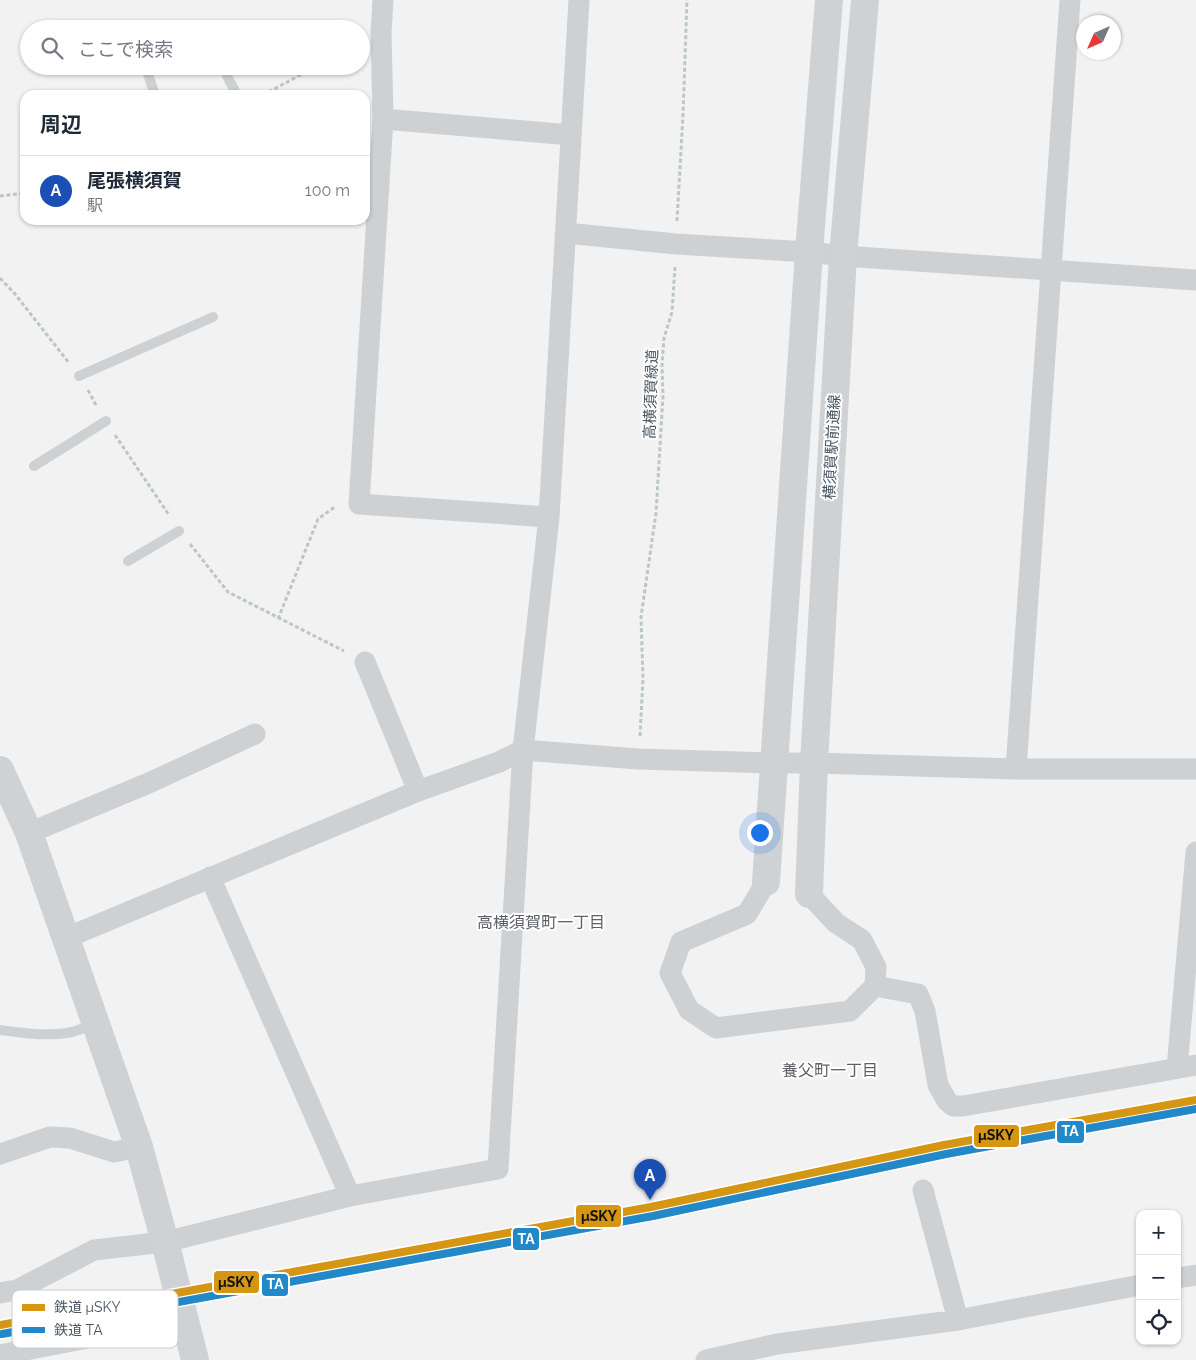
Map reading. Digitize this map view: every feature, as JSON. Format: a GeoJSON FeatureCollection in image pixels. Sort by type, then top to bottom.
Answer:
{"type":"FeatureCollection","features":[{"type":"Feature","properties":{"kind":"street"},"geometry":{"type":"LineString","coordinates":[[383,0],[381,33],[383,118],[359,504],[549,517]]}},
{"type":"Feature","properties":{"kind":"street"},"geometry":{"type":"LineString","coordinates":[[17,1290],[94,1250],[166,1242],[350,1196],[498,1169],[523,750],[549,517],[579,0]]}},
{"type":"Feature","properties":{"kind":"street"},"geometry":{"type":"LineString","coordinates":[[809,894],[836,923],[862,940],[876,967],[874,986],[850,1011],[716,1028],[689,1010],[670,973],[681,942],[747,914],[766,882],[809,252],[829,0]]}},
{"type":"Feature","properties":{"kind":"street","name":"横須賀駅前通線"},"geometry":{"type":"LineString","coordinates":[[809,894],[814,763],[843,256],[865,0]]}},
{"type":"Feature","properties":{"kind":"street"},"geometry":{"type":"LineString","coordinates":[[1016,769],[1070,0]]}},
{"type":"Feature","properties":{"kind":"street"},"geometry":{"type":"LineString","coordinates":[[383,118],[571,135]]}},
{"type":"Feature","properties":{"kind":"street"},"geometry":{"type":"LineString","coordinates":[[566,233],[676,244],[1196,280]]}},
{"type":"Feature","properties":{"kind":"street"},"geometry":{"type":"LineString","coordinates":[[365,662],[418,792]]}},
{"type":"Feature","properties":{"kind":"street"},"geometry":{"type":"LineString","coordinates":[[29,833],[151,782],[255,734]]}},
{"type":"Feature","properties":{"kind":"street"},"geometry":{"type":"LineString","coordinates":[[66,938],[418,792],[499,762],[523,750],[638,759],[774,763],[1016,769],[1196,769]]}},
{"type":"Feature","properties":{"kind":"street"},"geometry":{"type":"LineString","coordinates":[[0,770],[29,833],[139,1147],[166,1242],[177,1290]]}},
{"type":"Feature","properties":{"kind":"street"},"geometry":{"type":"LineString","coordinates":[[874,986],[918,994],[925,1011],[938,1085],[947,1101],[953,1106],[963,1106],[1186,1066],[1196,852]]}},
{"type":"Feature","properties":{"kind":"street"},"geometry":{"type":"LineString","coordinates":[[210,877],[350,1196]]}},
{"type":"Feature","properties":{"kind":"street"},"geometry":{"type":"LineString","coordinates":[[0,1154],[50,1137],[70,1138],[114,1152],[139,1147]]}},
{"type":"Feature","properties":{"kind":"street"},"geometry":{"type":"LineString","coordinates":[[924,1190],[958,1320]]}},
{"type":"Feature","properties":{"kind":"street"},"geometry":{"type":"LineString","coordinates":[[1181,1277],[1196,1275]]}},
{"type":"Feature","properties":{"kind":"street"},"geometry":{"type":"LineString","coordinates":[[706,1360],[779,1352],[1136,1286]]}},
{"type":"Feature","properties":{"kind":"street"},"geometry":{"type":"LineString","coordinates":[[178,1293],[195,1360]]}},
{"type":"Feature","properties":{"kind":"street"},"geometry":{"type":"LineString","coordinates":[[178,1320],[184,1319]]}},
{"type":"Feature","properties":{"kind":"street"},"geometry":{"type":"LineString","coordinates":[[0,1355],[36,1348]]}},
{"type":"Feature","properties":{"kind":"lane"},"geometry":{"type":"LineString","coordinates":[[148,75],[153,90]]}},
{"type":"Feature","properties":{"kind":"lane"},"geometry":{"type":"LineString","coordinates":[[227,76],[234,90]]}},
{"type":"Feature","properties":{"kind":"lane"},"geometry":{"type":"LineString","coordinates":[[79,376],[213,317]]}},
{"type":"Feature","properties":{"kind":"lane"},"geometry":{"type":"LineString","coordinates":[[34,466],[106,421]]}},
{"type":"Feature","properties":{"kind":"lane"},"geometry":{"type":"LineString","coordinates":[[128,561],[179,531]]}},
{"type":"Feature","properties":{"kind":"lane"},"geometry":{"type":"LineString","coordinates":[[0,1030],[21,1033],[57,1034],[72,1032],[95,1023]]}},
{"type":"Feature","properties":{"kind":"path","name":"高横須賀緑道"},"geometry":{"type":"LineString","coordinates":[[638,759],[644,678],[642,617],[656,513],[663,396],[662,365],[664,338],[672,312],[683,115],[687,0]]}},
{"type":"Feature","properties":{"kind":"path"},"geometry":{"type":"LineString","coordinates":[[273,90],[301,75]]}},
{"type":"Feature","properties":{"kind":"path"},"geometry":{"type":"LineString","coordinates":[[0,196],[20,194]]}},
{"type":"Feature","properties":{"kind":"path"},"geometry":{"type":"LineString","coordinates":[[0,278],[15,294],[79,376],[106,421],[179,531],[228,592],[365,662]]}},
{"type":"Feature","properties":{"kind":"path"},"geometry":{"type":"LineString","coordinates":[[278,619],[318,519],[360,487]]}},
{"type":"Feature","properties":{"kind":"rail line","name":"μSKY"},"geometry":{"type":"LineString","coordinates":[[178,1293],[651,1207],[944,1145],[1196,1100]]}},
{"type":"Feature","properties":{"kind":"rail line","name":"TA"},"geometry":{"type":"LineString","coordinates":[[178,1302],[653,1216],[946,1154],[1196,1109]]}},
{"type":"Feature","properties":{"kind":"rail line","name":"μSKY"},"geometry":{"type":"LineString","coordinates":[[0,1325],[12,1323]]}},
{"type":"Feature","properties":{"kind":"rail line","name":"TA"},"geometry":{"type":"LineString","coordinates":[[2,1334],[12,1332]]}},
{"type":"Feature","properties":{"kind":"place","name":"尾張横須賀"},"geometry":{"type":"Point","coordinates":[650,1200]}},
{"type":"Feature","properties":{"kind":"district","name":"高横須賀町一丁目"},"geometry":{"type":"Point","coordinates":[541,922]}},
{"type":"Feature","properties":{"kind":"district","name":"養父町一丁目"},"geometry":{"type":"Point","coordinates":[830,1070]}}]}
